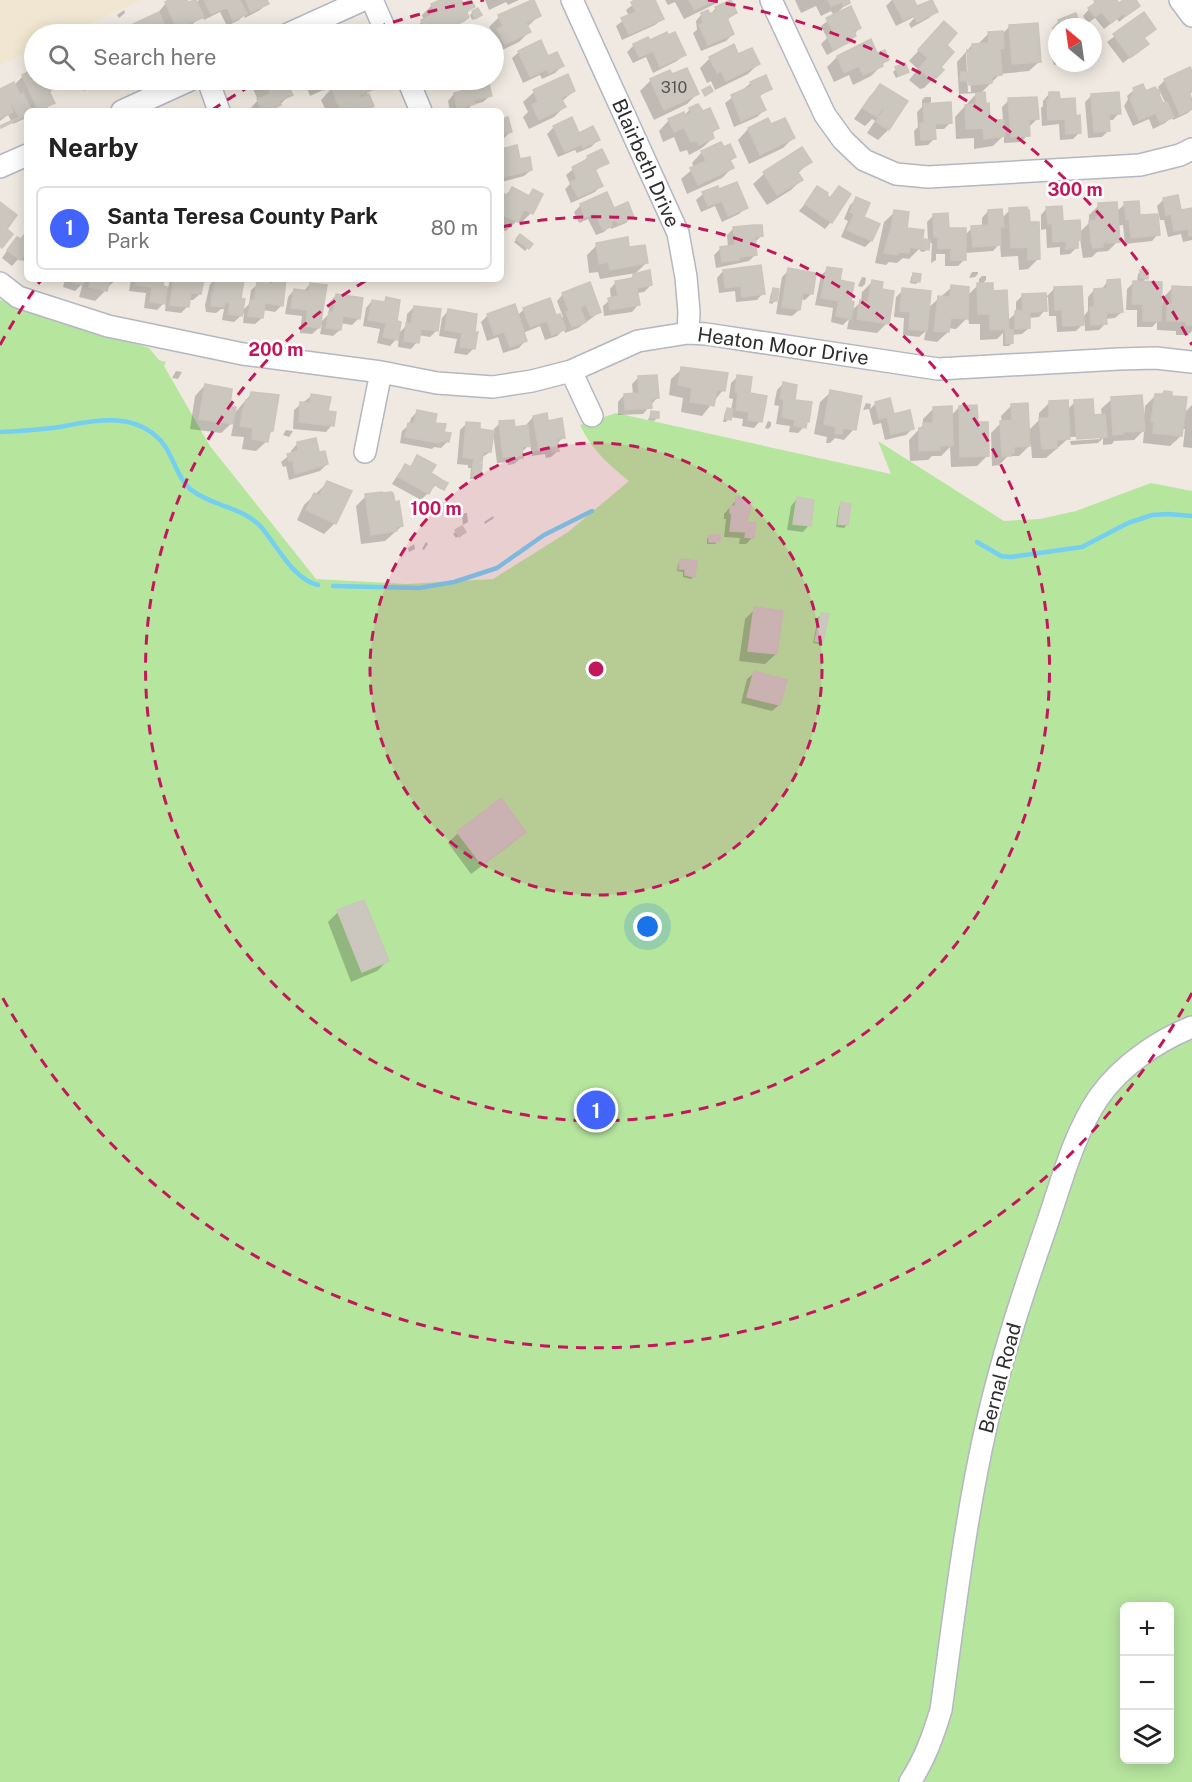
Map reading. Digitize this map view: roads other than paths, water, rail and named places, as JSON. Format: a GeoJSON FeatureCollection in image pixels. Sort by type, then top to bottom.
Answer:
{"type":"FeatureCollection","features":[{"type":"Feature","properties":{"kind":"street"},"geometry":{"type":"LineString","coordinates":[[310,24],[363,0]]}},
{"type":"Feature","properties":{"kind":"street"},"geometry":{"type":"LineString","coordinates":[[372,0],[383,24]]}},
{"type":"Feature","properties":{"kind":"street","name":"Blairbeth Drive"},"geometry":{"type":"LineString","coordinates":[[572,0],[678,233],[686,277],[688,333]]}},
{"type":"Feature","properties":{"kind":"street"},"geometry":{"type":"LineString","coordinates":[[771,0],[825,115],[843,141],[864,159],[896,174],[928,177],[1140,165],[1180,155],[1192,149]]}},
{"type":"Feature","properties":{"kind":"street"},"geometry":{"type":"LineString","coordinates":[[1180,0],[1192,16]]}},
{"type":"Feature","properties":{"kind":"street"},"geometry":{"type":"LineString","coordinates":[[129,108],[168,90]]}},
{"type":"Feature","properties":{"kind":"street"},"geometry":{"type":"LineString","coordinates":[[212,90],[218,108]]}},
{"type":"Feature","properties":{"kind":"street"},"geometry":{"type":"LineString","coordinates":[[412,90],[420,108]]}},
{"type":"Feature","properties":{"kind":"street"},"geometry":{"type":"LineString","coordinates":[[0,167],[24,156]]}},
{"type":"Feature","properties":{"kind":"street","name":"Heaton Moor Drive"},"geometry":{"type":"LineString","coordinates":[[0,283],[18,297],[108,326],[243,354],[381,372],[437,383],[493,387],[532,381],[571,371],[638,341],[688,333],[706,333],[938,369],[1119,359],[1156,358],[1192,362]]}},
{"type":"Feature","properties":{"kind":"street"},"geometry":{"type":"LineString","coordinates":[[571,371],[592,416]]}},
{"type":"Feature","properties":{"kind":"street"},"geometry":{"type":"LineString","coordinates":[[365,452],[381,372]]}},
{"type":"Feature","properties":{"kind":"street","name":"Bernal Road"},"geometry":{"type":"LineString","coordinates":[[910,1782],[931,1743],[941,1710],[973,1488],[1003,1356],[1068,1165],[1088,1116],[1100,1096],[1117,1076],[1157,1045],[1192,1026]]}},
{"type":"Feature","properties":{"kind":"waterway"},"geometry":{"type":"LineString","coordinates":[[0,432],[45,429],[109,420],[122,421],[145,428],[162,442],[180,476],[190,489],[208,500],[246,515],[262,528],[301,577],[318,585]]}},
{"type":"Feature","properties":{"kind":"waterway"},"geometry":{"type":"LineString","coordinates":[[333,586],[419,588],[454,582],[497,568],[544,535],[592,511]]}},
{"type":"Feature","properties":{"kind":"waterway"},"geometry":{"type":"LineString","coordinates":[[977,542],[1001,556],[1010,557],[1082,547],[1128,523],[1152,515],[1192,516]]}},
{"type":"Feature","properties":{"kind":"place","name":"Santa Teresa County Park"},"geometry":{"type":"Point","coordinates":[596,1110]}}]}
